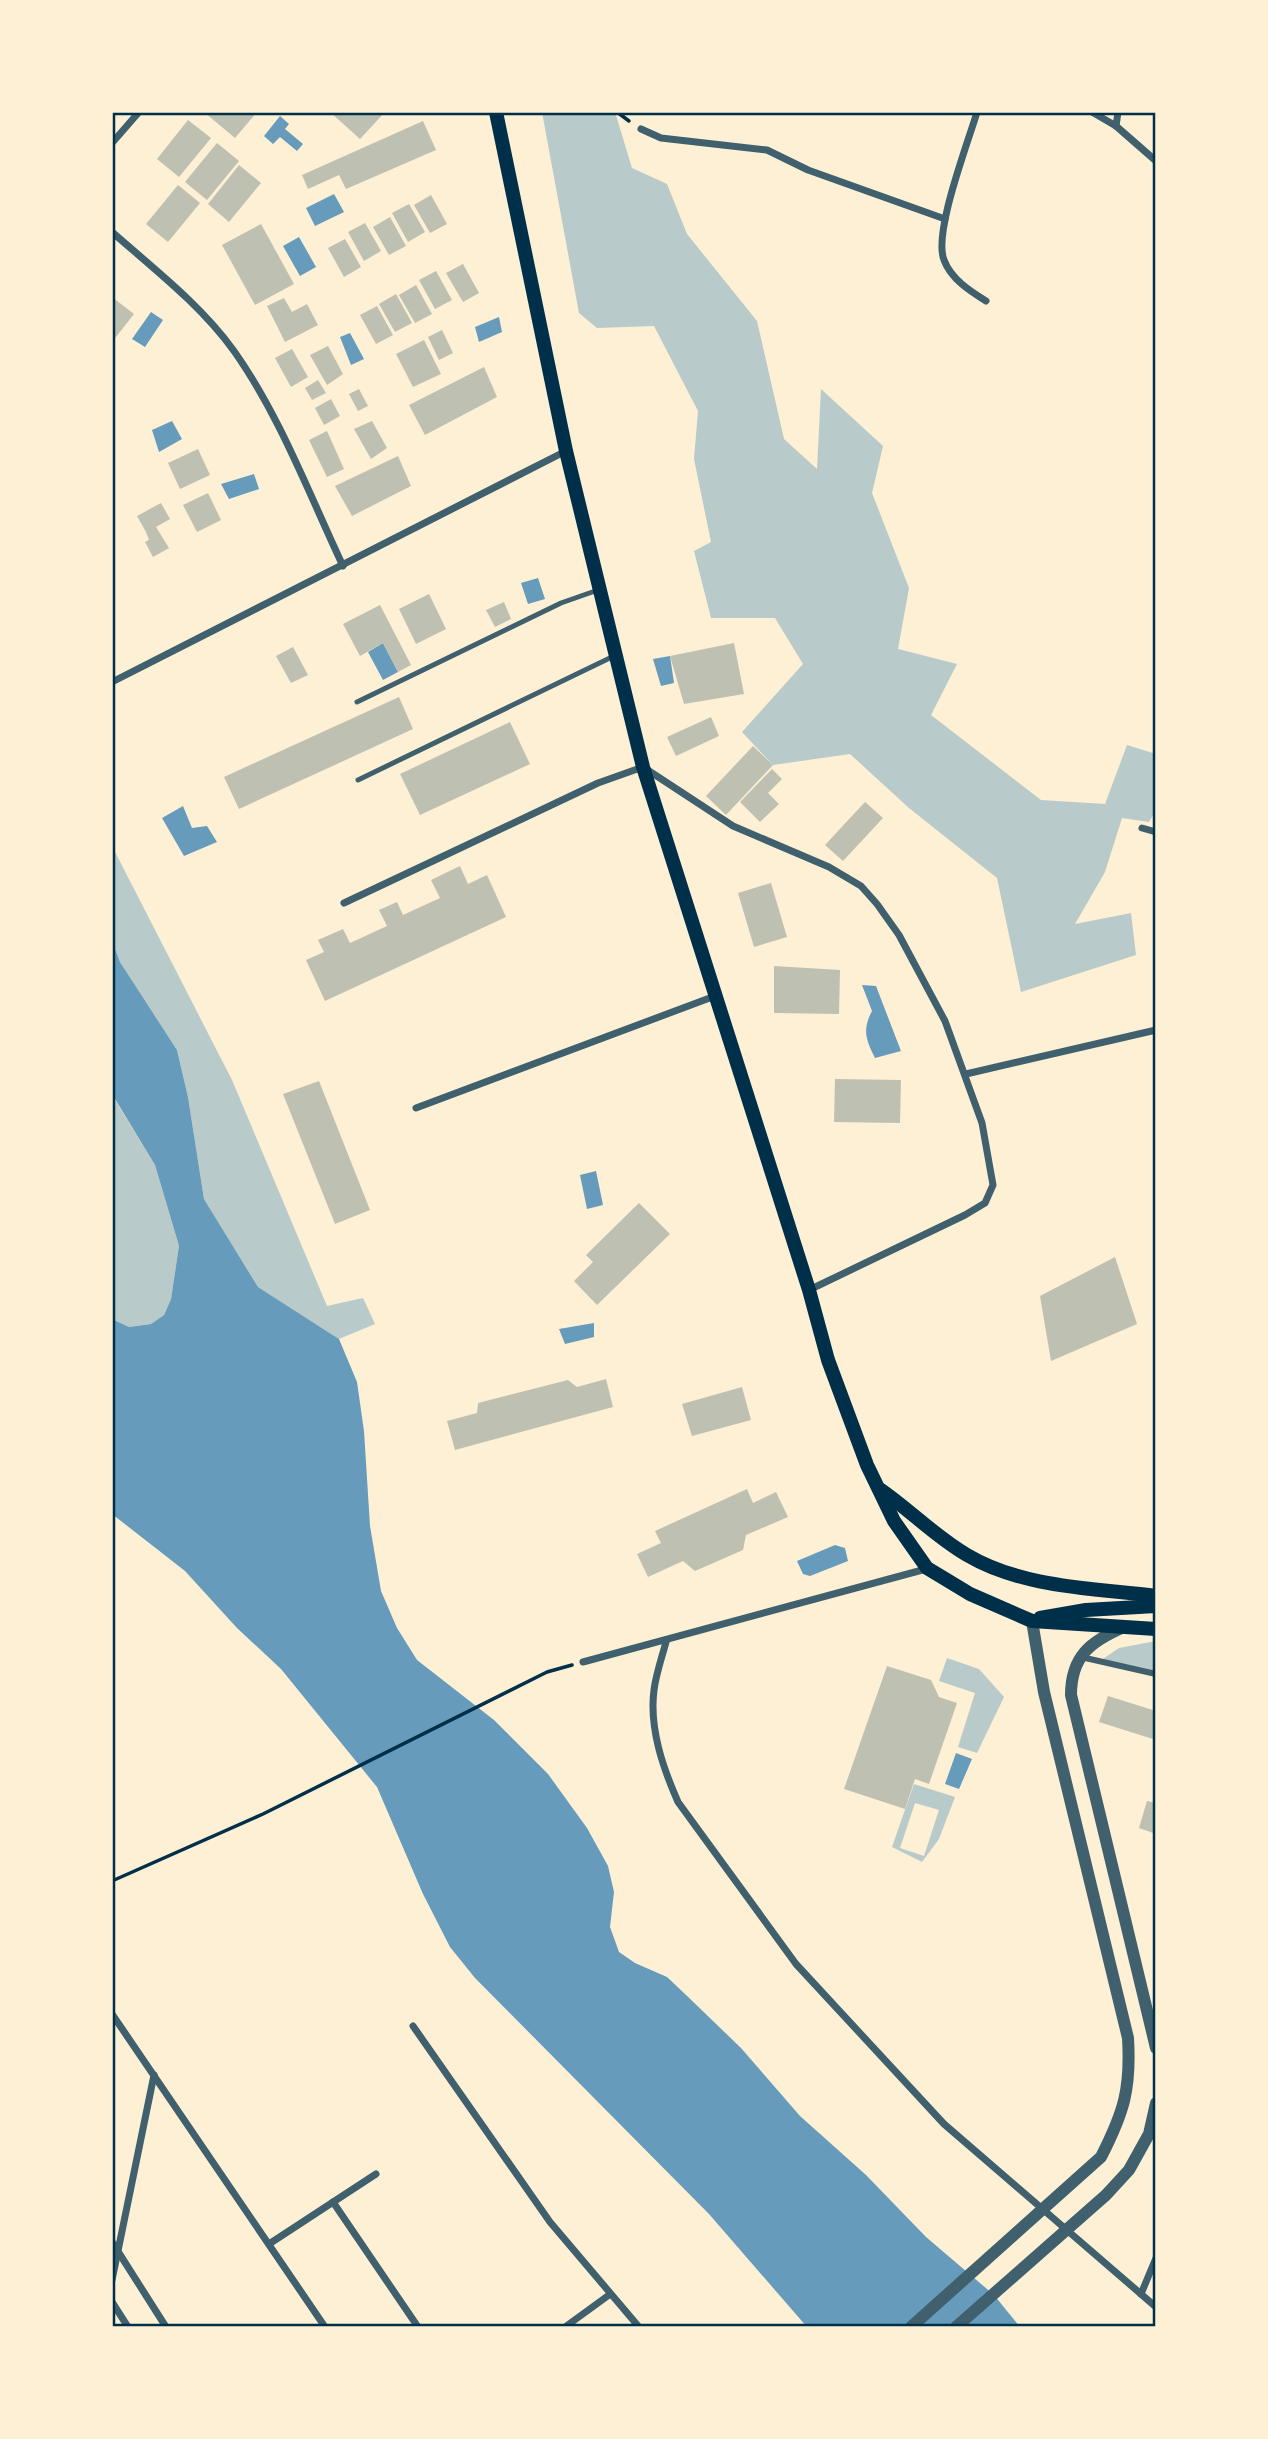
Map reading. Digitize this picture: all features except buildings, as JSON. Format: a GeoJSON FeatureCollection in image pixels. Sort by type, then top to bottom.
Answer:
{"type":"FeatureCollection","features":[{"type":"Feature","properties":{"kind":"main road"},"geometry":{"type":"LineString","coordinates":[[496,112],[566,451],[643,767],[809,1290],[828,1360],[877,1488],[894,1521],[927,1569],[970,1594],[1032,1621],[1156,1629]]}},
{"type":"Feature","properties":{"kind":"main road"},"geometry":{"type":"LineString","coordinates":[[877,1488],[967,1556],[1002,1572],[1033,1580],[1156,1596]]}},
{"type":"Feature","properties":{"kind":"main road"},"geometry":{"type":"LineString","coordinates":[[1032,1621],[1057,1613],[1156,1606]]}},
{"type":"Feature","properties":{"kind":"street"},"geometry":{"type":"LineString","coordinates":[[112,143],[139,112]]}},
{"type":"Feature","properties":{"kind":"street"},"geometry":{"type":"LineString","coordinates":[[977,112],[945,219],[943,257],[949,270],[970,291],[986,302]]}},
{"type":"Feature","properties":{"kind":"street"},"geometry":{"type":"LineString","coordinates":[[1092,112],[1116,126],[1156,161]]}},
{"type":"Feature","properties":{"kind":"street"},"geometry":{"type":"LineString","coordinates":[[1116,126],[1118,112]]}},
{"type":"Feature","properties":{"kind":"street"},"geometry":{"type":"LineString","coordinates":[[641,129],[661,138],[767,150],[808,170],[945,219]]}},
{"type":"Feature","properties":{"kind":"street"},"geometry":{"type":"LineString","coordinates":[[112,232],[195,305],[234,351],[271,414],[343,566]]}},
{"type":"Feature","properties":{"kind":"street"},"geometry":{"type":"LineString","coordinates":[[112,682],[566,451]]}},
{"type":"Feature","properties":{"kind":"street"},"geometry":{"type":"LineString","coordinates":[[344,903],[598,783],[643,767],[733,826],[829,867],[862,887],[899,935],[945,1021],[982,1123],[991,1172],[991,1194],[985,1203],[965,1216],[809,1290]]}},
{"type":"Feature","properties":{"kind":"street"},"geometry":{"type":"LineString","coordinates":[[1142,828],[1156,832]]}},
{"type":"Feature","properties":{"kind":"street"},"geometry":{"type":"LineString","coordinates":[[416,1108],[715,996]]}},
{"type":"Feature","properties":{"kind":"street"},"geometry":{"type":"LineString","coordinates":[[966,1074],[1156,1030]]}},
{"type":"Feature","properties":{"kind":"street"},"geometry":{"type":"LineString","coordinates":[[583,1662],[666,1642],[927,1569]]}},
{"type":"Feature","properties":{"kind":"street"},"geometry":{"type":"LineString","coordinates":[[911,2327],[1101,2157],[1120,2120],[1130,2077],[1128,2038],[1044,1692],[1032,1621]]}},
{"type":"Feature","properties":{"kind":"street"},"geometry":{"type":"LineString","coordinates":[[1126,1627],[1099,1638],[1080,1656],[1072,1674],[1071,1695],[1156,2048]]}},
{"type":"Feature","properties":{"kind":"street"},"geometry":{"type":"LineString","coordinates":[[666,1642],[653,1691],[659,1754],[665,1772],[678,1802],[796,1964],[944,2124],[1156,2307]]}},
{"type":"Feature","properties":{"kind":"street"},"geometry":{"type":"LineString","coordinates":[[1080,1656],[1156,1674]]}},
{"type":"Feature","properties":{"kind":"street"},"geometry":{"type":"LineString","coordinates":[[112,2014],[325,2327]]}},
{"type":"Feature","properties":{"kind":"street"},"geometry":{"type":"LineString","coordinates":[[413,2026],[550,2222],[609,2295],[639,2327]]}},
{"type":"Feature","properties":{"kind":"street"},"geometry":{"type":"LineString","coordinates":[[112,2280],[115,2250],[154,2075]]}},
{"type":"Feature","properties":{"kind":"street"},"geometry":{"type":"LineString","coordinates":[[956,2327],[1106,2195],[1129,2170],[1149,2134],[1156,2103]]}},
{"type":"Feature","properties":{"kind":"street"},"geometry":{"type":"LineString","coordinates":[[270,2244],[376,2174]]}},
{"type":"Feature","properties":{"kind":"street"},"geometry":{"type":"LineString","coordinates":[[333,2202],[418,2327]]}},
{"type":"Feature","properties":{"kind":"street"},"geometry":{"type":"LineString","coordinates":[[112,2242],[166,2327]]}},
{"type":"Feature","properties":{"kind":"street"},"geometry":{"type":"LineString","coordinates":[[1141,2294],[1156,2258]]}},
{"type":"Feature","properties":{"kind":"street"},"geometry":{"type":"LineString","coordinates":[[565,2327],[609,2295]]}},
{"type":"Feature","properties":{"kind":"street"},"geometry":{"type":"LineString","coordinates":[[112,2302],[128,2327]]}},
{"type":"Feature","properties":{"kind":"lane"},"geometry":{"type":"LineString","coordinates":[[356,702],[561,603],[600,589]]}},
{"type":"Feature","properties":{"kind":"lane"},"geometry":{"type":"LineString","coordinates":[[358,780],[617,654]]}},
{"type":"Feature","properties":{"kind":"path"},"geometry":{"type":"LineString","coordinates":[[112,1881],[263,1814],[547,1672],[583,1662]]}},
{"type":"Feature","properties":{"kind":"shaded area"},"geometry":{"type":"Polygon","coordinates":[[[542,112],[615,112],[632,168],[667,184],[687,234],[757,321],[784,439],[817,469],[821,389],[883,446],[872,493],[909,588],[898,649],[957,664],[931,715],[1041,800],[1105,804],[1127,745],[1156,754],[1156,810],[1149,822],[1122,818],[1105,872],[1075,924],[1131,913],[1136,955],[1021,992],[997,878],[909,808],[850,754],[773,765],[742,732],[803,664],[775,618],[711,618],[694,551],[711,542],[694,459],[698,411],[654,326],[597,328],[579,313],[542,112]]]}},
{"type":"Feature","properties":{"kind":"shaded area"},"geometry":{"type":"Polygon","coordinates":[[[112,846],[232,1080],[327,1306],[363,1298],[375,1324],[339,1339],[258,1287],[204,1199],[188,1097],[177,1050],[120,962],[112,941],[112,846]]]}},
{"type":"Feature","properties":{"kind":"shaded area"},"geometry":{"type":"Polygon","coordinates":[[[112,1095],[155,1165],[179,1246],[171,1299],[164,1315],[151,1324],[129,1327],[112,1319],[112,1095]]]}},
{"type":"Feature","properties":{"kind":"shaded area"},"geometry":{"type":"Polygon","coordinates":[[[1156,1641],[1156,1674],[1100,1661],[1119,1648],[1156,1641]]]}},
{"type":"Feature","properties":{"kind":"shaded area"},"geometry":{"type":"Polygon","coordinates":[[[947,1658],[979,1669],[1004,1697],[977,1753],[958,1747],[975,1693],[939,1681],[947,1658]]]}},
{"type":"Feature","properties":{"kind":"shaded area"},"geometry":{"type":"Polygon","coordinates":[[[914,1784],[955,1797],[939,1839],[922,1862],[892,1847],[914,1784]],[[915,1803],[900,1848],[924,1856],[939,1810],[915,1803]]]}},
{"type":"Feature","properties":{"kind":"water"},"geometry":{"type":"Polygon","coordinates":[[[280,116],[289,124],[285,129],[303,144],[297,151],[280,137],[273,144],[264,136],[280,116]]]}},
{"type":"Feature","properties":{"kind":"water"},"geometry":{"type":"Polygon","coordinates":[[[334,194],[344,212],[315,226],[306,208],[334,194]]]}},
{"type":"Feature","properties":{"kind":"water"},"geometry":{"type":"Polygon","coordinates":[[[299,237],[316,267],[300,276],[283,246],[299,237]]]}},
{"type":"Feature","properties":{"kind":"water"},"geometry":{"type":"Polygon","coordinates":[[[151,312],[163,320],[145,347],[132,339],[151,312]]]}},
{"type":"Feature","properties":{"kind":"water"},"geometry":{"type":"Polygon","coordinates":[[[499,317],[502,332],[479,342],[475,327],[499,317]]]}},
{"type":"Feature","properties":{"kind":"water"},"geometry":{"type":"Polygon","coordinates":[[[350,333],[364,359],[351,365],[340,337],[350,333]]]}},
{"type":"Feature","properties":{"kind":"water"},"geometry":{"type":"Polygon","coordinates":[[[172,421],[182,439],[159,452],[152,430],[172,421]]]}},
{"type":"Feature","properties":{"kind":"water"},"geometry":{"type":"Polygon","coordinates":[[[254,474],[259,489],[229,499],[221,484],[254,474]]]}},
{"type":"Feature","properties":{"kind":"water"},"geometry":{"type":"Polygon","coordinates":[[[538,578],[545,599],[528,604],[521,583],[538,578]]]}},
{"type":"Feature","properties":{"kind":"water"},"geometry":{"type":"Polygon","coordinates":[[[383,643],[398,672],[383,680],[368,652],[383,643]]]}},
{"type":"Feature","properties":{"kind":"water"},"geometry":{"type":"Polygon","coordinates":[[[670,656],[674,683],[661,686],[653,659],[670,656]]]}},
{"type":"Feature","properties":{"kind":"water"},"geometry":{"type":"Polygon","coordinates":[[[183,806],[192,828],[207,826],[217,842],[184,856],[162,818],[183,806]]]}},
{"type":"Feature","properties":{"kind":"water"},"geometry":{"type":"Polygon","coordinates":[[[112,941],[120,962],[177,1050],[188,1097],[204,1199],[258,1287],[339,1339],[357,1382],[364,1431],[370,1526],[381,1591],[397,1628],[417,1660],[494,1720],[548,1774],[587,1828],[608,1866],[614,1892],[610,1927],[619,1952],[635,1963],[667,1977],[741,2048],[800,2116],[866,2175],[926,2237],[994,2295],[1020,2327],[807,2327],[709,2214],[475,1978],[450,1947],[423,1894],[377,1787],[281,1669],[237,1628],[185,1571],[112,1514],[112,1319],[129,1327],[151,1324],[164,1315],[171,1299],[179,1246],[155,1165],[112,1094],[112,941]]]}},
{"type":"Feature","properties":{"kind":"water"},"geometry":{"type":"Polygon","coordinates":[[[862,985],[876,986],[901,1051],[875,1058],[866,1035],[872,1011],[862,985]]]}},
{"type":"Feature","properties":{"kind":"water"},"geometry":{"type":"Polygon","coordinates":[[[596,1171],[603,1205],[587,1209],[580,1175],[596,1171]]]}},
{"type":"Feature","properties":{"kind":"water"},"geometry":{"type":"Polygon","coordinates":[[[594,1323],[594,1337],[565,1344],[559,1329],[594,1323]]]}},
{"type":"Feature","properties":{"kind":"water"},"geometry":{"type":"Polygon","coordinates":[[[835,1545],[845,1548],[848,1561],[810,1576],[803,1574],[797,1561],[835,1545]]]}},
{"type":"Feature","properties":{"kind":"water"},"geometry":{"type":"Polygon","coordinates":[[[956,1753],[972,1759],[959,1789],[945,1784],[956,1753]]]}}]}
